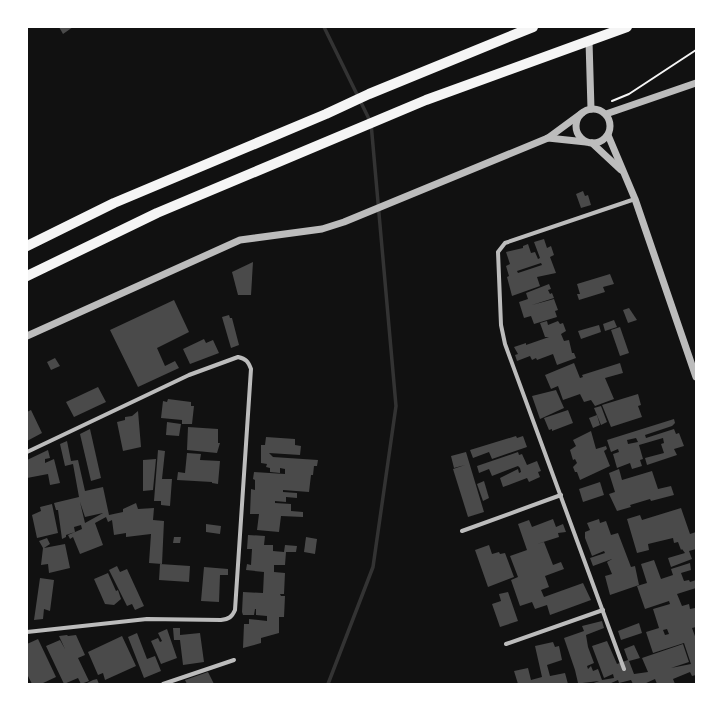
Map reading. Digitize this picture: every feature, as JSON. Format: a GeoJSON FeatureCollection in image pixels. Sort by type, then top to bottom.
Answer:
{"type":"FeatureCollection","features":[{"type":"Feature","properties":{"kind":"highway"},"geometry":{"type":"LineString","coordinates":[[27,246],[114,203],[326,114],[369,94],[531,27]]}},
{"type":"Feature","properties":{"kind":"highway"},"geometry":{"type":"LineString","coordinates":[[27,276],[156,213],[426,100],[627,27]]}},
{"type":"Feature","properties":{"kind":"street"},"geometry":{"type":"LineString","coordinates":[[589,41],[591,109]]}},
{"type":"Feature","properties":{"kind":"street"},"geometry":{"type":"LineString","coordinates":[[606,114],[696,83]]}},
{"type":"Feature","properties":{"kind":"street"},"geometry":{"type":"LineString","coordinates":[[27,336],[240,240],[322,229],[344,222],[425,190],[548,138],[582,113],[591,109],[601,111],[606,114],[611,126],[608,135],[602,141],[590,143],[548,138]]}},
{"type":"Feature","properties":{"kind":"street"},"geometry":{"type":"LineString","coordinates":[[582,113],[577,121],[576,127],[580,137],[590,143],[622,171]]}},
{"type":"Feature","properties":{"kind":"street"},"geometry":{"type":"LineString","coordinates":[[608,135],[635,199],[696,376]]}},
{"type":"Feature","properties":{"kind":"street"},"geometry":{"type":"LineString","coordinates":[[624,669],[505,344],[501,326],[498,252],[505,243],[635,199]]}},
{"type":"Feature","properties":{"kind":"street"},"geometry":{"type":"LineString","coordinates":[[27,452],[189,375],[238,357],[246,359],[251,368],[236,610],[233,615],[228,619],[221,620],[147,619],[27,632]]}},
{"type":"Feature","properties":{"kind":"street"},"geometry":{"type":"LineString","coordinates":[[462,531],[561,495]]}},
{"type":"Feature","properties":{"kind":"street"},"geometry":{"type":"LineString","coordinates":[[506,644],[603,610]]}},
{"type":"Feature","properties":{"kind":"street"},"geometry":{"type":"LineString","coordinates":[[163,684],[234,660]]}},
{"type":"Feature","properties":{"kind":"path"},"geometry":{"type":"LineString","coordinates":[[610,102],[629,94],[696,50]]}},
{"type":"Feature","properties":{"kind":"building"},"geometry":{"type":"Polygon","coordinates":[[[59,27],[73,27],[63,34],[59,27]]]}},
{"type":"Feature","properties":{"kind":"building"},"geometry":{"type":"Polygon","coordinates":[[[583,191],[585,196],[588,195],[591,205],[581,208],[576,194],[583,191]]]}},
{"type":"Feature","properties":{"kind":"building"},"geometry":{"type":"Polygon","coordinates":[[[544,239],[547,248],[551,246],[554,255],[550,257],[556,273],[537,277],[540,286],[512,296],[507,277],[509,276],[506,266],[510,264],[506,252],[523,248],[523,246],[528,244],[531,253],[535,252],[538,259],[540,258],[534,242],[544,239]],[[541,263],[517,271],[518,273],[542,265],[541,263]]]}},
{"type":"Feature","properties":{"kind":"building"},"geometry":{"type":"Polygon","coordinates":[[[253,262],[251,295],[238,295],[232,272],[253,262]]]}},
{"type":"Feature","properties":{"kind":"building"},"geometry":{"type":"Polygon","coordinates":[[[610,274],[614,284],[603,287],[605,292],[579,300],[577,294],[580,294],[577,284],[610,274]]]}},
{"type":"Feature","properties":{"kind":"building"},"geometry":{"type":"Polygon","coordinates":[[[549,284],[551,289],[548,290],[550,294],[552,293],[554,298],[532,305],[554,299],[558,310],[555,311],[557,317],[534,324],[531,316],[524,318],[519,302],[528,299],[526,293],[549,284]]]}},
{"type":"Feature","properties":{"kind":"building"},"geometry":{"type":"Polygon","coordinates":[[[174,300],[189,332],[157,348],[165,366],[175,361],[179,368],[138,387],[110,330],[174,300]]]}},
{"type":"Feature","properties":{"kind":"building"},"geometry":{"type":"Polygon","coordinates":[[[629,308],[637,320],[628,323],[623,310],[629,308]]]}},
{"type":"Feature","properties":{"kind":"building"},"geometry":{"type":"Polygon","coordinates":[[[229,315],[230,318],[232,318],[239,345],[231,348],[222,317],[229,315]]]}},
{"type":"Feature","properties":{"kind":"building"},"geometry":{"type":"Polygon","coordinates":[[[614,320],[617,327],[605,331],[603,324],[614,320]]]}},
{"type":"Feature","properties":{"kind":"building"},"geometry":{"type":"Polygon","coordinates":[[[547,321],[548,325],[558,321],[560,324],[563,323],[566,331],[561,334],[564,341],[569,340],[572,353],[574,353],[576,358],[557,365],[553,354],[537,360],[536,358],[532,360],[530,356],[517,361],[515,355],[518,354],[514,347],[526,343],[526,345],[549,337],[545,337],[540,323],[547,321]]]}},
{"type":"Feature","properties":{"kind":"building"},"geometry":{"type":"Polygon","coordinates":[[[599,325],[601,332],[581,339],[578,331],[599,325]]]}},
{"type":"Feature","properties":{"kind":"building"},"geometry":{"type":"Polygon","coordinates":[[[620,327],[629,353],[620,356],[611,330],[620,327]]]}},
{"type":"Feature","properties":{"kind":"building"},"geometry":{"type":"Polygon","coordinates":[[[204,339],[206,343],[213,340],[219,353],[190,364],[183,349],[204,339]]]}},
{"type":"Feature","properties":{"kind":"building"},"geometry":{"type":"Polygon","coordinates":[[[55,358],[60,366],[51,370],[47,362],[55,358]]]}},
{"type":"Feature","properties":{"kind":"building"},"geometry":{"type":"Polygon","coordinates":[[[574,363],[580,378],[583,377],[582,375],[620,363],[623,373],[605,378],[614,399],[595,406],[591,400],[584,402],[580,394],[563,400],[558,386],[551,389],[545,375],[574,363]]]}},
{"type":"Feature","properties":{"kind":"building"},"geometry":{"type":"Polygon","coordinates":[[[98,387],[106,402],[74,417],[66,402],[98,387]]]}},
{"type":"Feature","properties":{"kind":"building"},"geometry":{"type":"Polygon","coordinates":[[[556,390],[564,408],[540,419],[532,396],[556,390]]]}},
{"type":"Feature","properties":{"kind":"building"},"geometry":{"type":"Polygon","coordinates":[[[638,394],[641,405],[638,406],[642,417],[611,427],[602,405],[638,394]]]}},
{"type":"Feature","properties":{"kind":"building"},"geometry":{"type":"Polygon","coordinates":[[[168,399],[191,402],[191,406],[194,406],[192,424],[182,424],[182,420],[161,418],[163,401],[167,402],[168,399]]]}},
{"type":"Feature","properties":{"kind":"building"},"geometry":{"type":"Polygon","coordinates":[[[601,406],[607,422],[601,425],[594,408],[601,406]]]}},
{"type":"Feature","properties":{"kind":"building"},"geometry":{"type":"Polygon","coordinates":[[[31,410],[42,433],[27,441],[27,412],[31,410]]]}},
{"type":"Feature","properties":{"kind":"building"},"geometry":{"type":"Polygon","coordinates":[[[568,410],[573,423],[552,431],[552,429],[549,430],[544,418],[568,410]]]}},
{"type":"Feature","properties":{"kind":"building"},"geometry":{"type":"Polygon","coordinates":[[[138,411],[141,447],[123,451],[117,422],[125,420],[125,417],[132,416],[138,411]]]}},
{"type":"Feature","properties":{"kind":"building"},"geometry":{"type":"Polygon","coordinates":[[[597,415],[600,425],[593,428],[589,418],[597,415]]]}},
{"type":"Feature","properties":{"kind":"building"},"geometry":{"type":"Polygon","coordinates":[[[674,419],[675,423],[672,426],[645,435],[646,438],[674,429],[676,434],[679,433],[684,446],[674,449],[677,455],[647,465],[645,458],[664,453],[661,444],[664,443],[663,438],[639,445],[643,459],[640,460],[642,466],[632,469],[630,463],[617,468],[613,454],[619,452],[618,449],[611,452],[607,440],[674,419]],[[636,438],[627,440],[628,444],[638,442],[636,438]]]}},
{"type":"Feature","properties":{"kind":"building"},"geometry":{"type":"Polygon","coordinates":[[[167,422],[181,424],[179,436],[166,435],[167,422]]]}},
{"type":"Feature","properties":{"kind":"building"},"geometry":{"type":"Polygon","coordinates":[[[188,427],[218,429],[218,443],[220,443],[217,453],[187,450],[188,427]]]}},
{"type":"Feature","properties":{"kind":"building"},"geometry":{"type":"Polygon","coordinates":[[[90,429],[101,478],[91,481],[80,434],[90,429]]]}},
{"type":"Feature","properties":{"kind":"building"},"geometry":{"type":"Polygon","coordinates":[[[591,431],[596,449],[606,446],[607,449],[604,451],[610,466],[580,480],[573,467],[577,463],[575,459],[573,460],[570,450],[576,446],[573,440],[591,431]]]}},
{"type":"Feature","properties":{"kind":"building"},"geometry":{"type":"Polygon","coordinates":[[[516,436],[517,438],[523,436],[527,447],[492,459],[489,452],[473,458],[470,450],[516,436]]]}},
{"type":"Feature","properties":{"kind":"building"},"geometry":{"type":"Polygon","coordinates":[[[266,437],[295,439],[295,445],[301,446],[300,455],[269,453],[273,457],[318,460],[317,466],[314,466],[313,475],[311,475],[309,492],[283,490],[283,492],[297,493],[297,498],[286,497],[286,502],[275,501],[275,503],[291,504],[291,511],[303,512],[303,517],[281,516],[279,532],[257,530],[259,514],[250,514],[251,489],[255,490],[255,480],[253,479],[254,472],[285,474],[285,469],[280,468],[280,473],[270,472],[270,468],[266,467],[267,464],[261,463],[261,445],[265,445],[266,437]]]}},
{"type":"Feature","properties":{"kind":"building"},"geometry":{"type":"Polygon","coordinates":[[[67,441],[71,461],[78,460],[85,491],[103,487],[109,515],[123,512],[123,509],[136,503],[138,509],[154,508],[153,520],[164,521],[162,564],[149,563],[151,534],[126,537],[126,533],[114,535],[112,520],[108,522],[106,517],[95,523],[103,545],[80,554],[73,537],[70,539],[68,535],[75,532],[66,535],[66,537],[62,539],[58,510],[56,510],[54,503],[79,497],[73,464],[65,466],[60,444],[67,441]],[[80,502],[85,523],[103,513],[85,517],[80,502]],[[81,525],[74,527],[75,532],[82,529],[81,525]]]}},
{"type":"Feature","properties":{"kind":"building"},"geometry":{"type":"Polygon","coordinates":[[[48,450],[50,458],[45,459],[45,463],[54,459],[60,483],[50,485],[48,474],[27,478],[27,460],[48,450]]]}},
{"type":"Feature","properties":{"kind":"building"},"geometry":{"type":"Polygon","coordinates":[[[158,450],[165,451],[162,479],[172,479],[170,506],[161,505],[161,501],[154,501],[158,450]]]}},
{"type":"Feature","properties":{"kind":"building"},"geometry":{"type":"Polygon","coordinates":[[[466,452],[484,512],[468,517],[453,469],[465,465],[454,468],[451,456],[466,452]]]}},
{"type":"Feature","properties":{"kind":"building"},"geometry":{"type":"Polygon","coordinates":[[[518,452],[519,455],[522,454],[527,465],[537,461],[541,471],[538,472],[540,477],[529,482],[527,478],[503,487],[500,478],[518,469],[519,473],[521,472],[518,466],[492,476],[489,469],[479,473],[477,466],[518,452]]]}},
{"type":"Feature","properties":{"kind":"building"},"geometry":{"type":"Polygon","coordinates":[[[187,453],[201,454],[200,460],[220,461],[218,484],[212,482],[177,480],[178,472],[185,473],[187,453]]]}},
{"type":"Feature","properties":{"kind":"building"},"geometry":{"type":"Polygon","coordinates":[[[156,459],[153,490],[143,491],[143,460],[156,459]]]}},
{"type":"Feature","properties":{"kind":"building"},"geometry":{"type":"Polygon","coordinates":[[[619,469],[622,480],[652,471],[658,489],[671,486],[674,495],[651,501],[650,499],[617,511],[609,494],[615,492],[609,473],[619,469]]]}},
{"type":"Feature","properties":{"kind":"building"},"geometry":{"type":"Polygon","coordinates":[[[484,481],[489,498],[483,501],[477,484],[484,481]]]}},
{"type":"Feature","properties":{"kind":"building"},"geometry":{"type":"Polygon","coordinates":[[[600,482],[604,495],[583,502],[579,489],[600,482]]]}},
{"type":"Feature","properties":{"kind":"building"},"geometry":{"type":"Polygon","coordinates":[[[52,504],[58,533],[37,538],[32,515],[41,511],[40,507],[52,504]]]}},
{"type":"Feature","properties":{"kind":"building"},"geometry":{"type":"Polygon","coordinates":[[[681,508],[690,534],[696,532],[696,549],[689,551],[692,559],[671,567],[668,558],[685,553],[682,549],[681,550],[678,542],[674,543],[673,538],[648,544],[649,550],[637,553],[627,519],[640,515],[642,520],[681,508]]]}},
{"type":"Feature","properties":{"kind":"building"},"geometry":{"type":"Polygon","coordinates":[[[553,519],[556,527],[563,524],[566,532],[558,533],[559,537],[537,544],[544,542],[553,565],[561,562],[564,569],[545,576],[549,587],[541,590],[544,597],[583,583],[591,600],[550,615],[547,605],[535,609],[532,602],[520,606],[511,580],[518,577],[510,556],[527,550],[518,524],[529,520],[532,527],[553,519]]]}},
{"type":"Feature","properties":{"kind":"building"},"geometry":{"type":"Polygon","coordinates":[[[599,519],[600,523],[606,521],[611,535],[618,533],[631,567],[635,566],[639,585],[610,595],[605,576],[612,574],[607,562],[612,559],[593,566],[590,558],[605,553],[604,551],[592,556],[585,538],[585,532],[590,530],[587,523],[599,519]]]}},
{"type":"Feature","properties":{"kind":"building"},"geometry":{"type":"Polygon","coordinates":[[[206,524],[221,526],[220,534],[206,532],[206,524]]]}},
{"type":"Feature","properties":{"kind":"building"},"geometry":{"type":"Polygon","coordinates":[[[248,535],[265,536],[264,545],[273,545],[273,551],[284,552],[285,545],[297,546],[296,552],[286,552],[285,565],[274,565],[274,572],[285,573],[284,594],[280,594],[281,596],[285,596],[284,617],[279,617],[279,633],[261,638],[261,643],[243,648],[244,624],[249,624],[249,619],[267,621],[267,616],[256,615],[256,609],[254,615],[243,615],[242,612],[243,592],[263,593],[264,572],[246,570],[247,564],[251,565],[252,549],[247,549],[248,535]]]}},
{"type":"Feature","properties":{"kind":"building"},"geometry":{"type":"Polygon","coordinates":[[[174,537],[181,537],[180,543],[173,543],[174,537]]]}},
{"type":"Feature","properties":{"kind":"building"},"geometry":{"type":"Polygon","coordinates":[[[306,537],[317,539],[315,554],[304,552],[306,537]]]}},
{"type":"Feature","properties":{"kind":"building"},"geometry":{"type":"Polygon","coordinates":[[[47,538],[50,544],[44,548],[65,544],[70,568],[49,573],[48,564],[41,565],[43,548],[39,541],[47,538]]]}},
{"type":"Feature","properties":{"kind":"building"},"geometry":{"type":"Polygon","coordinates":[[[489,545],[492,554],[499,552],[500,554],[505,553],[514,577],[488,587],[475,550],[489,545]]]}},
{"type":"Feature","properties":{"kind":"building"},"geometry":{"type":"Polygon","coordinates":[[[654,560],[661,579],[673,575],[671,569],[690,563],[691,570],[681,573],[684,581],[689,580],[690,582],[696,580],[696,588],[677,594],[682,606],[689,604],[690,609],[695,608],[696,611],[696,627],[692,628],[696,639],[696,675],[692,676],[690,672],[673,679],[675,684],[657,684],[655,679],[644,684],[633,684],[631,680],[619,683],[618,680],[609,684],[591,684],[599,681],[574,684],[578,683],[564,638],[584,631],[582,626],[602,621],[604,628],[586,635],[588,647],[594,663],[587,666],[588,669],[591,666],[593,671],[598,669],[602,680],[614,678],[613,674],[604,678],[592,646],[607,641],[617,664],[628,660],[624,649],[634,645],[640,658],[629,661],[634,674],[648,672],[642,658],[683,644],[689,662],[671,668],[691,664],[684,643],[653,653],[646,632],[659,628],[653,609],[670,604],[669,601],[645,609],[637,586],[647,583],[641,564],[654,560]],[[667,629],[663,630],[665,635],[669,634],[667,629]]]}},
{"type":"Feature","properties":{"kind":"building"},"geometry":{"type":"Polygon","coordinates":[[[160,564],[190,566],[189,582],[159,580],[160,564]]]}},
{"type":"Feature","properties":{"kind":"building"},"geometry":{"type":"Polygon","coordinates":[[[117,566],[120,572],[127,569],[144,606],[135,610],[132,604],[127,606],[109,570],[117,566]]]}},
{"type":"Feature","properties":{"kind":"building"},"geometry":{"type":"Polygon","coordinates":[[[204,567],[228,569],[228,575],[220,575],[219,602],[201,601],[204,567]]]}},
{"type":"Feature","properties":{"kind":"building"},"geometry":{"type":"Polygon","coordinates":[[[108,573],[116,591],[118,590],[121,599],[114,605],[105,604],[94,579],[108,573]]]}},
{"type":"Feature","properties":{"kind":"building"},"geometry":{"type":"Polygon","coordinates":[[[40,578],[54,580],[50,611],[44,609],[43,619],[34,620],[40,578]]]}},
{"type":"Feature","properties":{"kind":"building"},"geometry":{"type":"Polygon","coordinates":[[[508,592],[518,621],[500,627],[492,604],[501,601],[499,594],[508,592]]]}},
{"type":"Feature","properties":{"kind":"building"},"geometry":{"type":"Polygon","coordinates":[[[639,623],[642,633],[621,640],[618,631],[639,623]]]}},
{"type":"Feature","properties":{"kind":"building"},"geometry":{"type":"Polygon","coordinates":[[[173,628],[180,628],[180,635],[200,633],[204,662],[183,665],[180,640],[174,640],[173,628]]]}},
{"type":"Feature","properties":{"kind":"building"},"geometry":{"type":"Polygon","coordinates":[[[167,629],[177,658],[161,664],[151,641],[158,638],[160,642],[162,641],[158,633],[167,629]]]}},
{"type":"Feature","properties":{"kind":"building"},"geometry":{"type":"Polygon","coordinates":[[[137,633],[147,659],[155,656],[161,671],[144,678],[128,637],[137,633]]]}},
{"type":"Feature","properties":{"kind":"building"},"geometry":{"type":"Polygon","coordinates":[[[76,635],[85,655],[78,658],[89,681],[81,684],[78,678],[64,684],[46,646],[60,640],[65,649],[59,636],[76,635]]]}},
{"type":"Feature","properties":{"kind":"building"},"geometry":{"type":"Polygon","coordinates":[[[122,636],[136,666],[105,680],[103,673],[98,675],[88,652],[122,636]]]}},
{"type":"Feature","properties":{"kind":"building"},"geometry":{"type":"Polygon","coordinates":[[[38,639],[56,677],[41,684],[32,684],[27,674],[27,644],[38,639]]]}},
{"type":"Feature","properties":{"kind":"building"},"geometry":{"type":"Polygon","coordinates":[[[553,642],[555,647],[559,646],[562,660],[547,665],[550,676],[565,673],[568,684],[518,684],[514,671],[528,668],[531,680],[542,677],[535,646],[553,642]]]}},
{"type":"Feature","properties":{"kind":"building"},"geometry":{"type":"Polygon","coordinates":[[[208,672],[214,684],[187,684],[185,680],[208,672]]]}},
{"type":"Feature","properties":{"kind":"building"},"geometry":{"type":"Polygon","coordinates":[[[97,679],[99,684],[85,684],[93,680],[97,679]]]}},
{"type":"Feature","properties":{"kind":"waterway"},"geometry":{"type":"LineString","coordinates":[[324,27],[371,123],[396,406],[373,567],[328,684]]}}]}
